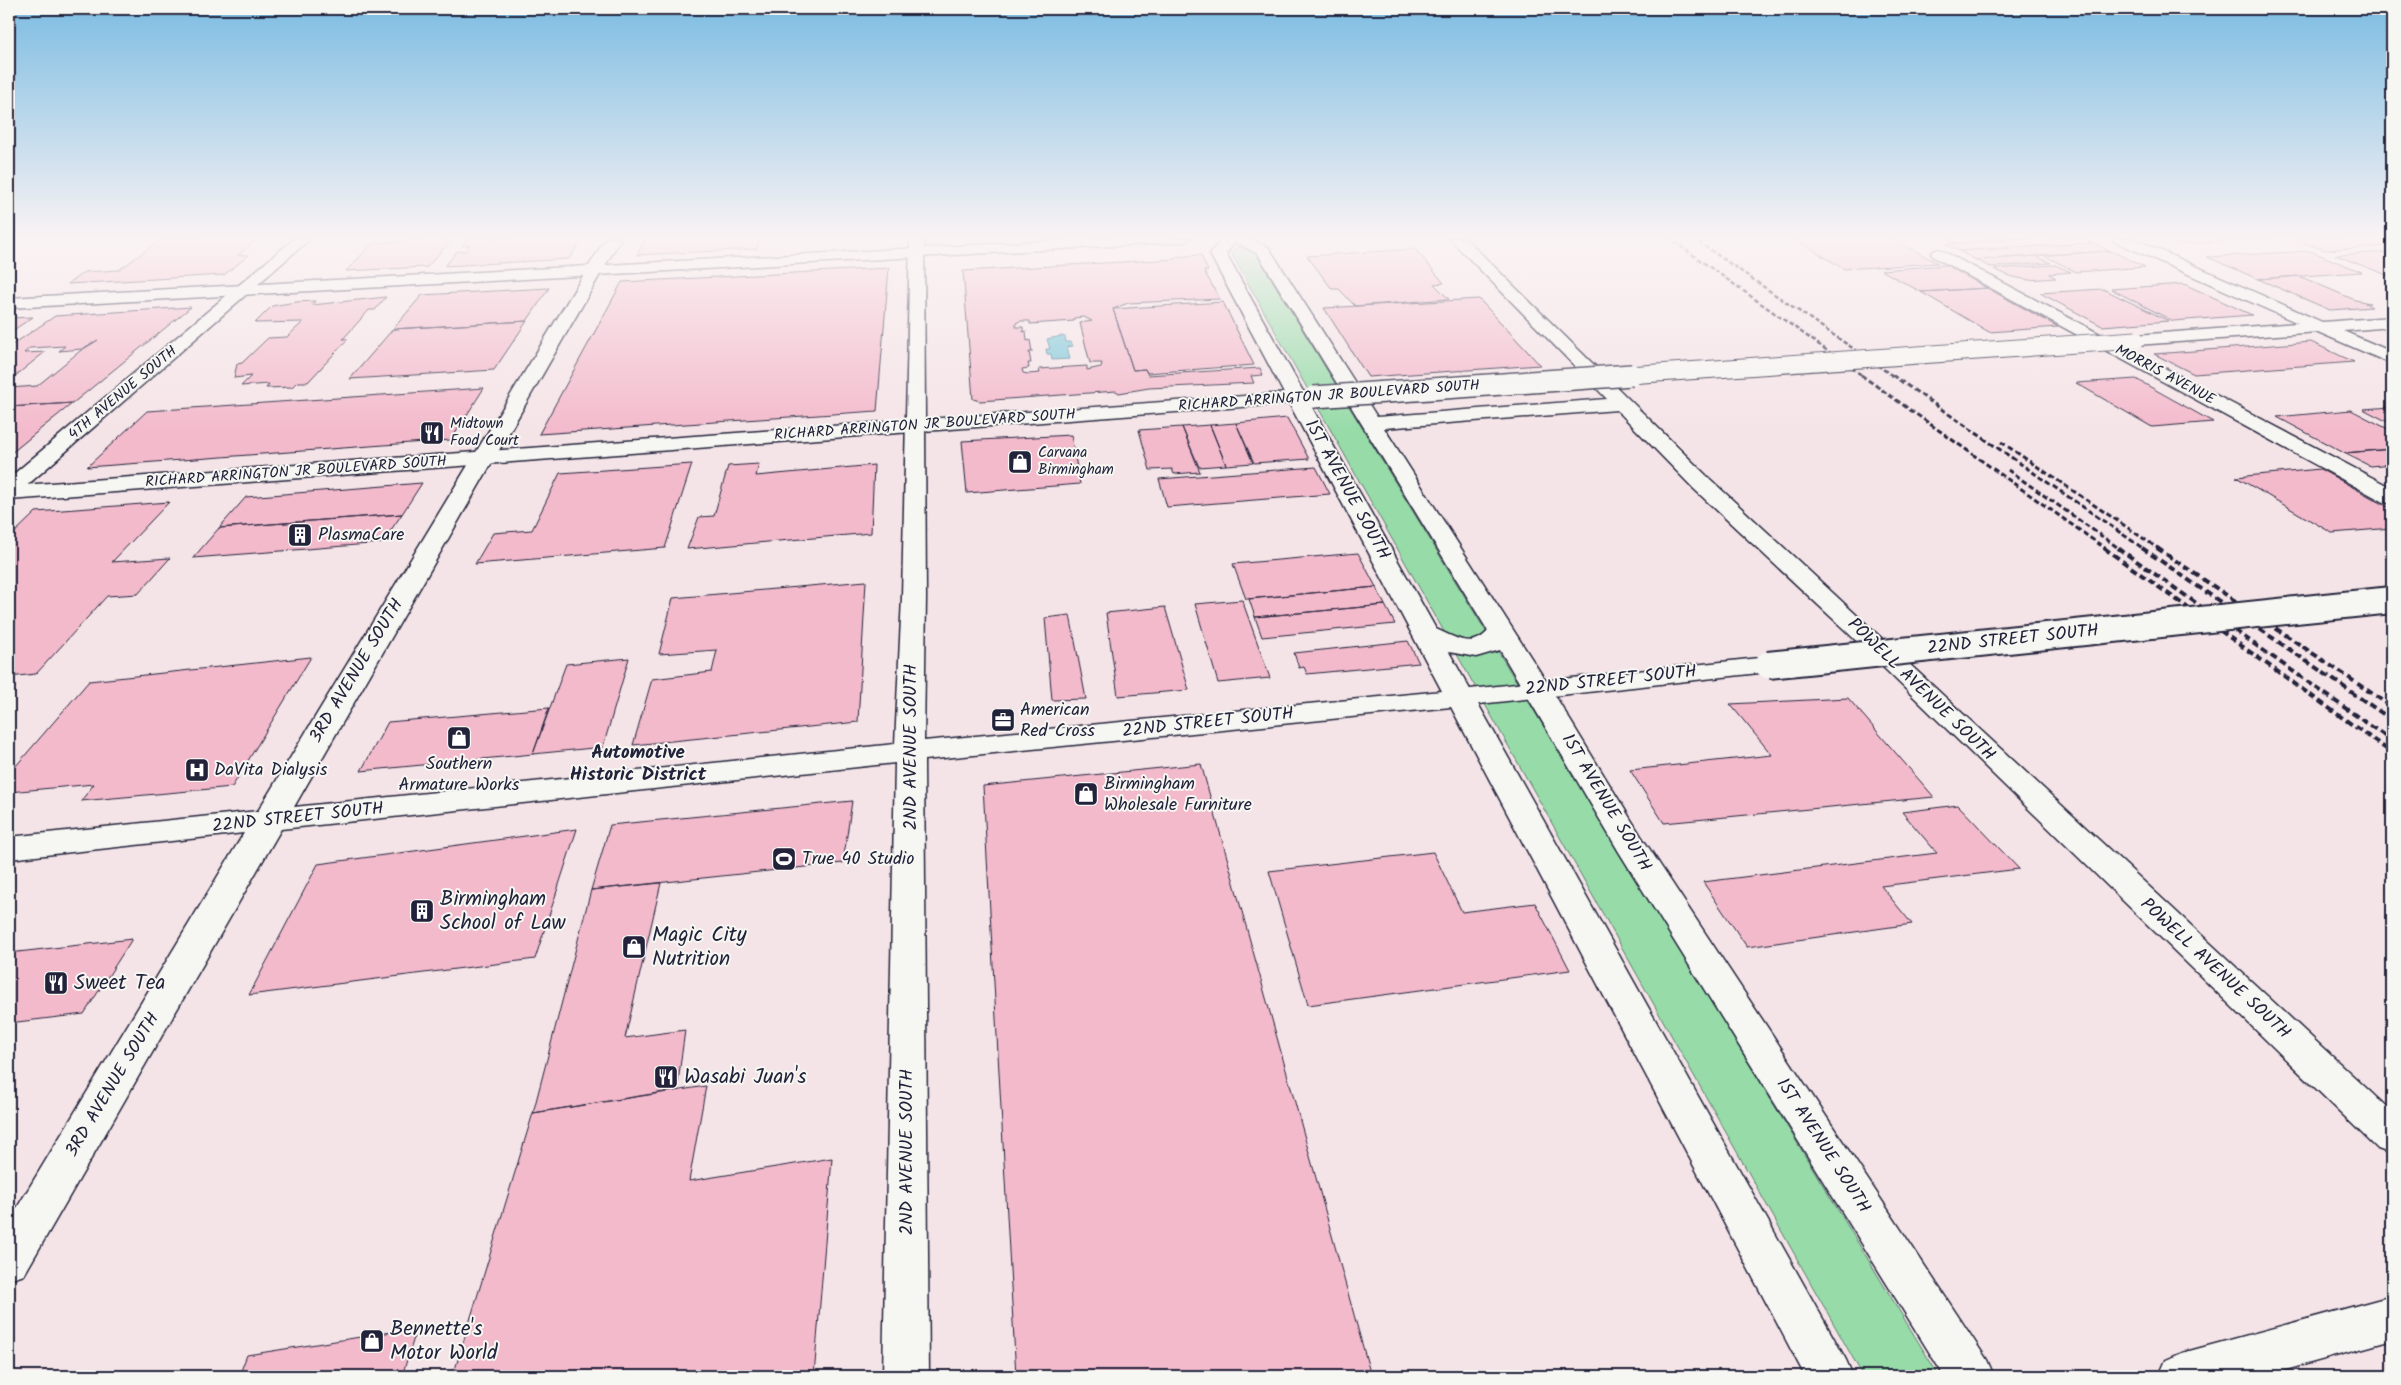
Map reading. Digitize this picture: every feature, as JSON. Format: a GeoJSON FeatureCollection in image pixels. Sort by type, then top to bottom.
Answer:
{"type":"FeatureCollection","features":[{"type":"Feature","properties":{"kind":"street","name":"4TH AVENUE SOUTH"},"geometry":{"type":"LineString","coordinates":[[9,491],[230,303]]}},
{"type":"Feature","properties":{"kind":"street","name":"3RD AVENUE SOUTH"},"geometry":{"type":"LineString","coordinates":[[9,1260],[575,303]]}},
{"type":"Feature","properties":{"kind":"street","name":"2ND AVENUE SOUTH"},"geometry":{"type":"LineString","coordinates":[[906,1376],[916,303]]}},
{"type":"Feature","properties":{"kind":"street","name":"1ST AVENUE SOUTH"},"geometry":{"type":"LineString","coordinates":[[1247,303],[1305,398],[1426,634],[1830,1376]]}},
{"type":"Feature","properties":{"kind":"street","name":"1ST AVENUE SOUTH"},"geometry":{"type":"LineString","coordinates":[[1296,303],[1537,689],[1630,844],[1971,1376]]}},
{"type":"Feature","properties":{"kind":"street","name":"POWELL AVENUE SOUTH"},"geometry":{"type":"LineString","coordinates":[[1521,303],[1702,484],[1856,626],[2042,806],[2392,1137]]}},
{"type":"Feature","properties":{"kind":"street","name":"MORRIS AVENUE"},"geometry":{"type":"LineString","coordinates":[[2030,303],[2392,497]]}},
{"type":"Feature","properties":{"kind":"street"},"geometry":{"type":"LineString","coordinates":[[2264,303],[2392,359]]}},
{"type":"Feature","properties":{"kind":"street","name":"RICHARD ARRINGTON JR BOULEVARD SOUTH"},"geometry":{"type":"LineString","coordinates":[[9,491],[2392,322]]}},
{"type":"Feature","properties":{"kind":"street"},"geometry":{"type":"LineString","coordinates":[[1371,423],[1622,404]]}},
{"type":"Feature","properties":{"kind":"street","name":"22ND STREET SOUTH"},"geometry":{"type":"LineString","coordinates":[[9,848],[2392,600]]}},
{"type":"Feature","properties":{"kind":"street"},"geometry":{"type":"LineString","coordinates":[[1426,634],[1459,647],[1477,649],[1490,645],[1501,632]]}},
{"type":"Feature","properties":{"kind":"street"},"geometry":{"type":"LineString","coordinates":[[2182,1376],[2392,1318]]}},
{"type":"Feature","properties":{"kind":"green space"},"geometry":{"type":"Polygon","coordinates":[[[1259,303],[1286,303],[1939,1376],[1863,1376],[1259,303]]]}},
{"type":"Feature","properties":{"kind":"water"},"geometry":{"type":"Polygon","coordinates":[[[1065,337],[1066,342],[1071,342],[1073,346],[1067,347],[1070,359],[1052,360],[1051,354],[1047,354],[1046,349],[1050,349],[1047,339],[1065,337]]]}},
{"type":"Feature","properties":{"kind":"building"},"geometry":{"type":"Polygon","coordinates":[[[292,303],[314,303],[312,305],[334,303],[381,303],[375,310],[369,310],[343,339],[348,339],[308,382],[297,382],[292,387],[266,388],[269,384],[241,386],[251,376],[234,378],[237,364],[242,363],[268,338],[287,337],[303,322],[255,323],[272,306],[292,303]]]}},
{"type":"Feature","properties":{"kind":"building"},"geometry":{"type":"Polygon","coordinates":[[[415,303],[539,303],[527,321],[393,329],[415,303]]]}},
{"type":"Feature","properties":{"kind":"building"},"geometry":{"type":"Polygon","coordinates":[[[611,303],[886,303],[877,411],[539,434],[611,303]]]}},
{"type":"Feature","properties":{"kind":"building"},"geometry":{"type":"Polygon","coordinates":[[[965,303],[1136,303],[1128,303],[1113,309],[1133,370],[1145,369],[1148,375],[1260,368],[1263,375],[1251,376],[1254,383],[1149,388],[1119,393],[1116,391],[980,401],[973,399],[965,303]],[[1084,317],[1074,318],[1074,321],[1030,324],[1030,321],[1020,321],[1016,323],[1016,327],[1023,327],[1023,332],[1026,331],[1027,341],[1030,340],[1032,352],[1029,352],[1031,363],[1028,363],[1029,368],[1022,369],[1023,373],[1040,373],[1039,369],[1087,366],[1087,370],[1101,367],[1102,363],[1090,363],[1080,323],[1092,321],[1084,317]]]}},
{"type":"Feature","properties":{"kind":"building"},"geometry":{"type":"Polygon","coordinates":[[[1223,303],[1254,365],[1147,373],[1145,369],[1133,370],[1113,309],[1223,303]]]}},
{"type":"Feature","properties":{"kind":"building"},"geometry":{"type":"Polygon","coordinates":[[[1352,303],[1400,303],[1355,306],[1352,303]]]}},
{"type":"Feature","properties":{"kind":"building"},"geometry":{"type":"Polygon","coordinates":[[[1416,303],[1482,303],[1540,365],[1368,377],[1324,308],[1416,303]]]}},
{"type":"Feature","properties":{"kind":"building"},"geometry":{"type":"Polygon","coordinates":[[[1939,303],[2014,303],[2058,327],[1989,332],[1939,303]]]}},
{"type":"Feature","properties":{"kind":"building"},"geometry":{"type":"Polygon","coordinates":[[[2058,303],[2131,303],[2169,321],[2102,326],[2058,303]]]}},
{"type":"Feature","properties":{"kind":"building"},"geometry":{"type":"Polygon","coordinates":[[[2137,303],[2225,303],[2252,315],[2173,321],[2137,303]]]}},
{"type":"Feature","properties":{"kind":"building"},"geometry":{"type":"Polygon","coordinates":[[[2313,303],[2368,303],[2370,303],[2365,303],[2372,307],[2330,310],[2313,303]]]}},
{"type":"Feature","properties":{"kind":"building"},"geometry":{"type":"Polygon","coordinates":[[[191,307],[73,403],[9,407],[9,388],[37,386],[80,351],[98,340],[82,349],[59,351],[65,346],[30,348],[24,353],[45,352],[9,381],[9,347],[55,316],[191,307]]]}},
{"type":"Feature","properties":{"kind":"building"},"geometry":{"type":"Polygon","coordinates":[[[33,317],[9,333],[9,318],[33,317]]]}},
{"type":"Feature","properties":{"kind":"building"},"geometry":{"type":"Polygon","coordinates":[[[527,321],[494,370],[350,379],[393,329],[527,321]]]}},
{"type":"Feature","properties":{"kind":"building"},"geometry":{"type":"Polygon","coordinates":[[[2311,342],[2354,362],[2194,374],[2154,354],[2311,342]]]}},
{"type":"Feature","properties":{"kind":"building"},"geometry":{"type":"Polygon","coordinates":[[[2136,379],[2213,422],[2152,427],[2076,383],[2136,379]]]}},
{"type":"Feature","properties":{"kind":"building"},"geometry":{"type":"Polygon","coordinates":[[[484,388],[451,440],[87,467],[147,411],[484,388]]]}},
{"type":"Feature","properties":{"kind":"building"},"geometry":{"type":"Polygon","coordinates":[[[73,403],[43,427],[9,455],[9,407],[73,403]]]}},
{"type":"Feature","properties":{"kind":"building"},"geometry":{"type":"Polygon","coordinates":[[[2392,407],[2392,424],[2363,409],[2392,407]]]}},
{"type":"Feature","properties":{"kind":"building"},"geometry":{"type":"Polygon","coordinates":[[[2351,410],[2392,431],[2392,449],[2344,453],[2277,417],[2351,410]]]}},
{"type":"Feature","properties":{"kind":"building"},"geometry":{"type":"Polygon","coordinates":[[[1287,418],[1309,459],[1254,463],[1236,423],[1287,418]]]}},
{"type":"Feature","properties":{"kind":"building"},"geometry":{"type":"Polygon","coordinates":[[[1236,423],[1253,463],[1226,465],[1210,425],[1236,423]]]}},
{"type":"Feature","properties":{"kind":"building"},"geometry":{"type":"Polygon","coordinates":[[[1210,425],[1226,465],[1199,467],[1182,427],[1210,425]]]}},
{"type":"Feature","properties":{"kind":"building"},"geometry":{"type":"Polygon","coordinates":[[[1182,427],[1200,472],[1174,474],[1172,469],[1150,470],[1139,430],[1182,427]]]}},
{"type":"Feature","properties":{"kind":"building","name":"Carvana Birmingham"},"geometry":{"type":"Polygon","coordinates":[[[1071,435],[1080,484],[967,493],[962,441],[1071,435]]]}},
{"type":"Feature","properties":{"kind":"building"},"geometry":{"type":"Polygon","coordinates":[[[2392,449],[2392,464],[2370,466],[2344,453],[2392,449]]]}},
{"type":"Feature","properties":{"kind":"building"},"geometry":{"type":"Polygon","coordinates":[[[692,464],[665,548],[475,564],[493,533],[532,530],[560,473],[692,464]]]}},
{"type":"Feature","properties":{"kind":"building"},"geometry":{"type":"Polygon","coordinates":[[[759,464],[756,476],[874,465],[871,533],[687,549],[699,517],[714,516],[728,466],[759,464]]]}},
{"type":"Feature","properties":{"kind":"building"},"geometry":{"type":"Polygon","coordinates":[[[1316,467],[1330,494],[1167,507],[1159,479],[1316,467]]]}},
{"type":"Feature","properties":{"kind":"building"},"geometry":{"type":"Polygon","coordinates":[[[2320,469],[2392,509],[2392,528],[2332,533],[2236,477],[2320,469]]]}},
{"type":"Feature","properties":{"kind":"building"},"geometry":{"type":"Polygon","coordinates":[[[422,483],[402,514],[219,528],[246,497],[422,483]]]}},
{"type":"Feature","properties":{"kind":"building"},"geometry":{"type":"Polygon","coordinates":[[[169,502],[112,562],[170,558],[138,594],[107,596],[36,674],[9,677],[9,538],[36,512],[169,502]]]}},
{"type":"Feature","properties":{"kind":"building","name":"PlasmaCare"},"geometry":{"type":"Polygon","coordinates":[[[402,514],[382,543],[193,558],[219,528],[402,514]]]}},
{"type":"Feature","properties":{"kind":"building"},"geometry":{"type":"Polygon","coordinates":[[[1358,553],[1376,587],[1246,599],[1233,564],[1358,553]]]}},
{"type":"Feature","properties":{"kind":"building"},"geometry":{"type":"Polygon","coordinates":[[[866,581],[858,722],[633,745],[652,679],[712,672],[717,650],[659,654],[673,598],[866,581]]]}},
{"type":"Feature","properties":{"kind":"building"},"geometry":{"type":"Polygon","coordinates":[[[1376,587],[1385,605],[1255,617],[1249,599],[1376,587]]]}},
{"type":"Feature","properties":{"kind":"building"},"geometry":{"type":"Polygon","coordinates":[[[1242,600],[1270,678],[1218,683],[1195,604],[1242,600]]]}},
{"type":"Feature","properties":{"kind":"building"},"geometry":{"type":"Polygon","coordinates":[[[1385,605],[1395,624],[1262,637],[1255,617],[1385,605]]]}},
{"type":"Feature","properties":{"kind":"building"},"geometry":{"type":"Polygon","coordinates":[[[1165,607],[1189,690],[1118,696],[1106,613],[1165,607]]]}},
{"type":"Feature","properties":{"kind":"building"},"geometry":{"type":"Polygon","coordinates":[[[1070,615],[1086,699],[1052,700],[1045,618],[1070,615]]]}},
{"type":"Feature","properties":{"kind":"building"},"geometry":{"type":"Polygon","coordinates":[[[1408,641],[1419,663],[1307,674],[1304,667],[1299,668],[1294,653],[1408,641]]]}},
{"type":"Feature","properties":{"kind":"building"},"geometry":{"type":"Polygon","coordinates":[[[311,657],[232,787],[81,801],[94,784],[9,792],[9,774],[89,681],[311,657]]]}},
{"type":"Feature","properties":{"kind":"building"},"geometry":{"type":"Polygon","coordinates":[[[629,658],[603,747],[533,754],[566,664],[629,658]]]}},
{"type":"Feature","properties":{"kind":"building"},"geometry":{"type":"Polygon","coordinates":[[[1848,698],[1934,797],[1664,823],[1630,770],[1772,755],[1730,704],[1848,698]]]}},
{"type":"Feature","properties":{"kind":"building","name":"Southern Armature Works"},"geometry":{"type":"Polygon","coordinates":[[[549,708],[533,754],[361,771],[388,722],[549,708]]]}},
{"type":"Feature","properties":{"kind":"building"},"geometry":{"type":"Polygon","coordinates":[[[1201,764],[1371,1376],[1016,1376],[983,786],[1201,764]]]}},
{"type":"Feature","properties":{"kind":"building"},"geometry":{"type":"Polygon","coordinates":[[[852,801],[843,863],[591,890],[610,825],[852,801]]]}},
{"type":"Feature","properties":{"kind":"building"},"geometry":{"type":"Polygon","coordinates":[[[1958,805],[2019,869],[1881,886],[1912,924],[1747,947],[1703,882],[1937,853],[1902,812],[1958,805]]]}},
{"type":"Feature","properties":{"kind":"building","name":"Birmingham School of Law"},"geometry":{"type":"Polygon","coordinates":[[[577,829],[535,959],[249,995],[318,864],[577,829]]]}},
{"type":"Feature","properties":{"kind":"building"},"geometry":{"type":"Polygon","coordinates":[[[1433,852],[1462,912],[1535,903],[1570,970],[1308,1005],[1269,871],[1433,852]]]}},
{"type":"Feature","properties":{"kind":"building"},"geometry":{"type":"Polygon","coordinates":[[[661,883],[625,1038],[685,1030],[677,1090],[533,1113],[591,890],[661,883]]]}},
{"type":"Feature","properties":{"kind":"building","name":"Sweet Tea"},"geometry":{"type":"Polygon","coordinates":[[[132,939],[84,1014],[9,1023],[9,953],[132,939]]]}},
{"type":"Feature","properties":{"kind":"building"},"geometry":{"type":"Polygon","coordinates":[[[706,1086],[689,1181],[832,1158],[814,1376],[453,1376],[533,1113],[706,1086]]]}},
{"type":"Feature","properties":{"kind":"building","name":"Bennette's Motor World"},"geometry":{"type":"Polygon","coordinates":[[[417,1328],[402,1376],[239,1376],[247,1355],[417,1328]]]}},
{"type":"Feature","properties":{"kind":"railway"},"geometry":{"type":"LineString","coordinates":[[1760,303],[1863,376]]}},
{"type":"Feature","properties":{"kind":"railway"},"geometry":{"type":"LineString","coordinates":[[1787,303],[1893,376]]}},
{"type":"Feature","properties":{"kind":"railway"},"geometry":{"type":"LineString","coordinates":[[1861,375],[2106,549]]}},
{"type":"Feature","properties":{"kind":"railway"},"geometry":{"type":"LineString","coordinates":[[1892,375],[2144,549]]}},
{"type":"Feature","properties":{"kind":"railway"},"geometry":{"type":"LineString","coordinates":[[2001,442],[2159,549]]}},
{"type":"Feature","properties":{"kind":"railway"},"geometry":{"type":"LineString","coordinates":[[2008,470],[2120,549]]}},
{"type":"Feature","properties":{"kind":"railway"},"geometry":{"type":"LineString","coordinates":[[2104,548],[2392,753]]}},
{"type":"Feature","properties":{"kind":"railway"},"geometry":{"type":"LineString","coordinates":[[2118,548],[2392,741]]}},
{"type":"Feature","properties":{"kind":"railway"},"geometry":{"type":"LineString","coordinates":[[2142,548],[2392,720]]}},
{"type":"Feature","properties":{"kind":"railway"},"geometry":{"type":"LineString","coordinates":[[2157,548],[2392,707]]}},
{"type":"Feature","properties":{"kind":"place","name":"Midtown Food Court"},"geometry":{"type":"Point","coordinates":[432,433]}},
{"type":"Feature","properties":{"kind":"place","name":"Carvana Birmingham"},"geometry":{"type":"Point","coordinates":[1020,462]}},
{"type":"Feature","properties":{"kind":"place","name":"PlasmaCare"},"geometry":{"type":"Point","coordinates":[300,535]}},
{"type":"Feature","properties":{"kind":"place","name":"American Red Cross"},"geometry":{"type":"Point","coordinates":[1003,720]}},
{"type":"Feature","properties":{"kind":"place","name":"Southern Armature Works"},"geometry":{"type":"Point","coordinates":[459,738]}},
{"type":"Feature","properties":{"kind":"place","name":"DaVita Dialysis"},"geometry":{"type":"Point","coordinates":[197,770]}},
{"type":"Feature","properties":{"kind":"place","name":"Birmingham Wholesale Furniture"},"geometry":{"type":"Point","coordinates":[1086,794]}},
{"type":"Feature","properties":{"kind":"place","name":"True 40 Studio"},"geometry":{"type":"Point","coordinates":[784,859]}},
{"type":"Feature","properties":{"kind":"place","name":"Birmingham School of Law"},"geometry":{"type":"Point","coordinates":[422,911]}},
{"type":"Feature","properties":{"kind":"place","name":"Magic City Nutrition"},"geometry":{"type":"Point","coordinates":[634,947]}},
{"type":"Feature","properties":{"kind":"place","name":"Sweet Tea"},"geometry":{"type":"Point","coordinates":[56,983]}},
{"type":"Feature","properties":{"kind":"place","name":"Wasabi Juan's"},"geometry":{"type":"Point","coordinates":[666,1077]}},
{"type":"Feature","properties":{"kind":"place","name":"Bennette's Motor World"},"geometry":{"type":"Point","coordinates":[372,1341]}},
{"type":"Feature","properties":{"kind":"district","name":"Automotive Historic District"},"geometry":{"type":"Point","coordinates":[638,764]}}]}
